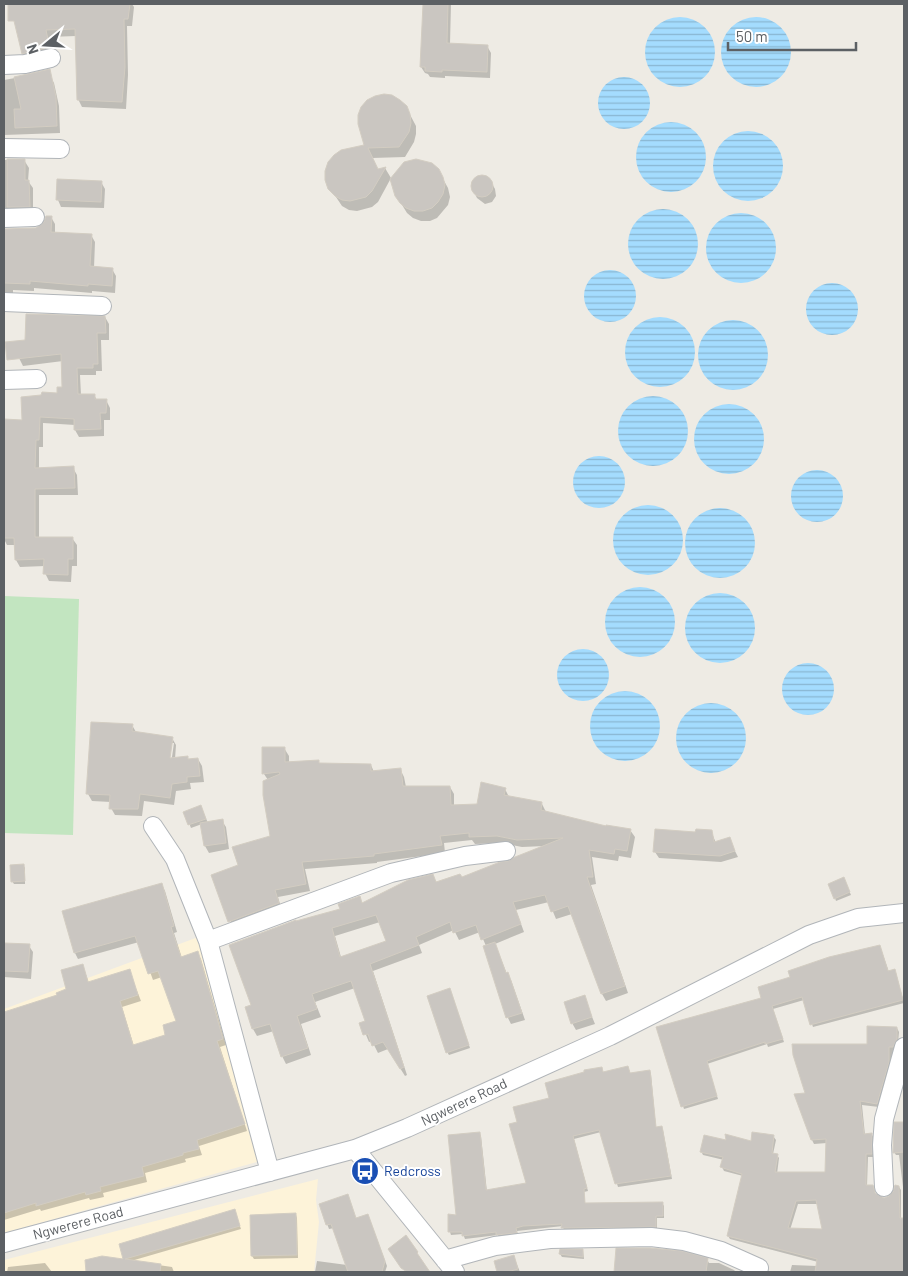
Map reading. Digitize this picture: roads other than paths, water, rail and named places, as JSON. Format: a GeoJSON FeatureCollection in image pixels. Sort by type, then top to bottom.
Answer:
{"type":"FeatureCollection","features":[{"type":"Feature","properties":{"kind":"street"},"geometry":{"type":"LineString","coordinates":[[4,65],[25,64],[51,58]]}},
{"type":"Feature","properties":{"kind":"street"},"geometry":{"type":"LineString","coordinates":[[4,148],[60,149]]}},
{"type":"Feature","properties":{"kind":"street"},"geometry":{"type":"LineString","coordinates":[[4,218],[35,217]]}},
{"type":"Feature","properties":{"kind":"street"},"geometry":{"type":"LineString","coordinates":[[4,302],[102,306]]}},
{"type":"Feature","properties":{"kind":"street"},"geometry":{"type":"LineString","coordinates":[[4,380],[38,379]]}},
{"type":"Feature","properties":{"kind":"street"},"geometry":{"type":"LineString","coordinates":[[153,826],[175,859],[208,941],[270,1172]]}},
{"type":"Feature","properties":{"kind":"street"},"geometry":{"type":"LineString","coordinates":[[208,941],[391,873],[465,856],[506,851]]}},
{"type":"Feature","properties":{"kind":"street","name":"Ngwerere Road"},"geometry":{"type":"LineString","coordinates":[[4,1243],[355,1149],[407,1128],[610,1036],[809,934],[858,918],[904,913]]}},
{"type":"Feature","properties":{"kind":"street"},"geometry":{"type":"LineString","coordinates":[[884,1187],[882,1145],[884,1119],[896,1105],[904,1048]]}},
{"type":"Feature","properties":{"kind":"street"},"geometry":{"type":"LineString","coordinates":[[355,1149],[450,1266],[495,1246],[550,1239],[651,1237],[684,1241],[721,1251],[760,1268]]}},
{"type":"Feature","properties":{"kind":"water"},"geometry":{"type":"Polygon","coordinates":[[[680,17],[693,20],[705,27],[712,39],[715,52],[712,65],[705,77],[693,84],[680,87],[667,84],[655,77],[648,65],[645,52],[648,39],[655,27],[667,20],[680,17]]]}},
{"type":"Feature","properties":{"kind":"water"},"geometry":{"type":"Polygon","coordinates":[[[756,17],[769,20],[781,27],[788,39],[791,52],[788,65],[781,77],[769,84],[756,87],[743,84],[731,77],[724,65],[721,52],[724,39],[731,27],[743,20],[756,17]]]}},
{"type":"Feature","properties":{"kind":"water"},"geometry":{"type":"Polygon","coordinates":[[[624,77],[634,79],[642,85],[648,93],[650,103],[648,113],[642,121],[634,127],[624,129],[614,127],[606,121],[600,113],[598,103],[600,93],[606,85],[614,79],[624,77]]]}},
{"type":"Feature","properties":{"kind":"water"},"geometry":{"type":"Polygon","coordinates":[[[671,122],[684,125],[696,132],[703,144],[706,157],[703,170],[696,182],[684,189],[671,192],[658,189],[646,182],[639,170],[636,157],[639,144],[646,132],[658,125],[671,122]]]}},
{"type":"Feature","properties":{"kind":"water"},"geometry":{"type":"Polygon","coordinates":[[[748,131],[761,134],[773,141],[780,153],[783,166],[780,179],[773,191],[761,198],[748,201],[735,198],[723,191],[716,179],[713,166],[716,153],[723,141],[735,134],[748,131]]]}},
{"type":"Feature","properties":{"kind":"water"},"geometry":{"type":"Polygon","coordinates":[[[663,209],[676,212],[688,219],[695,231],[698,244],[695,257],[688,269],[676,276],[663,279],[650,276],[638,269],[631,257],[628,244],[631,231],[638,219],[650,212],[663,209]]]}},
{"type":"Feature","properties":{"kind":"water"},"geometry":{"type":"Polygon","coordinates":[[[741,213],[754,216],[766,223],[773,235],[776,248],[773,261],[766,273],[754,280],[741,283],[728,280],[716,273],[709,261],[706,248],[709,235],[716,223],[728,216],[741,213]]]}},
{"type":"Feature","properties":{"kind":"water"},"geometry":{"type":"Polygon","coordinates":[[[610,270],[620,272],[628,278],[634,286],[636,296],[634,306],[628,314],[620,320],[610,322],[600,320],[592,314],[586,306],[584,296],[586,286],[592,278],[600,272],[610,270]]]}},
{"type":"Feature","properties":{"kind":"water"},"geometry":{"type":"Polygon","coordinates":[[[832,283],[842,285],[850,291],[856,299],[858,309],[856,319],[850,327],[842,333],[832,335],[822,333],[814,327],[808,319],[806,309],[808,299],[814,291],[822,285],[832,283]]]}},
{"type":"Feature","properties":{"kind":"water"},"geometry":{"type":"Polygon","coordinates":[[[660,317],[673,320],[685,327],[692,339],[695,352],[692,365],[685,377],[673,384],[660,387],[647,384],[635,377],[628,365],[625,352],[628,339],[635,327],[647,320],[660,317]]]}},
{"type":"Feature","properties":{"kind":"water"},"geometry":{"type":"Polygon","coordinates":[[[733,320],[746,323],[758,330],[765,342],[768,355],[765,368],[758,380],[746,387],[733,390],[720,387],[708,380],[701,368],[698,355],[701,342],[708,330],[720,323],[733,320]]]}},
{"type":"Feature","properties":{"kind":"water"},"geometry":{"type":"Polygon","coordinates":[[[653,396],[666,399],[678,406],[685,418],[688,431],[685,444],[678,456],[666,463],[653,466],[640,463],[628,456],[621,444],[618,431],[621,418],[628,406],[640,399],[653,396]]]}},
{"type":"Feature","properties":{"kind":"water"},"geometry":{"type":"Polygon","coordinates":[[[729,404],[742,407],[754,414],[761,426],[764,439],[761,452],[754,464],[742,471],[729,474],[716,471],[704,464],[697,452],[694,439],[697,426],[704,414],[716,407],[729,404]]]}},
{"type":"Feature","properties":{"kind":"water"},"geometry":{"type":"Polygon","coordinates":[[[599,456],[609,458],[617,464],[623,472],[625,482],[623,492],[617,500],[609,506],[599,508],[589,506],[581,500],[575,492],[573,482],[575,472],[581,464],[589,458],[599,456]]]}},
{"type":"Feature","properties":{"kind":"water"},"geometry":{"type":"Polygon","coordinates":[[[817,470],[827,472],[835,478],[841,486],[843,496],[841,506],[835,514],[827,520],[817,522],[807,520],[799,514],[793,506],[791,496],[793,486],[799,478],[807,472],[817,470]]]}},
{"type":"Feature","properties":{"kind":"water"},"geometry":{"type":"Polygon","coordinates":[[[648,505],[661,508],[673,515],[680,527],[683,540],[680,553],[673,565],[661,572],[648,575],[635,572],[623,565],[616,553],[613,540],[616,527],[623,515],[635,508],[648,505]]]}},
{"type":"Feature","properties":{"kind":"water"},"geometry":{"type":"Polygon","coordinates":[[[720,508],[733,511],[745,518],[752,530],[755,543],[752,556],[745,568],[733,575],[720,578],[707,575],[695,568],[688,556],[685,543],[688,530],[695,518],[707,511],[720,508]]]}},
{"type":"Feature","properties":{"kind":"water"},"geometry":{"type":"Polygon","coordinates":[[[640,587],[653,590],[665,597],[672,609],[675,622],[672,635],[665,647],[653,654],[640,657],[627,654],[615,647],[608,635],[605,622],[608,609],[615,597],[627,590],[640,587]]]}},
{"type":"Feature","properties":{"kind":"water"},"geometry":{"type":"Polygon","coordinates":[[[720,593],[733,596],[745,603],[752,615],[755,628],[752,641],[745,653],[733,660],[720,663],[707,660],[695,653],[688,641],[685,628],[688,615],[695,603],[707,596],[720,593]]]}},
{"type":"Feature","properties":{"kind":"water"},"geometry":{"type":"Polygon","coordinates":[[[583,649],[593,651],[601,657],[607,665],[609,675],[607,685],[601,693],[593,699],[583,701],[573,699],[565,693],[559,685],[557,675],[559,665],[565,657],[573,651],[583,649]]]}},
{"type":"Feature","properties":{"kind":"water"},"geometry":{"type":"Polygon","coordinates":[[[808,663],[818,665],[826,671],[832,679],[834,689],[832,699],[826,707],[818,713],[808,715],[798,713],[790,707],[784,699],[782,689],[784,679],[790,671],[798,665],[808,663]]]}},
{"type":"Feature","properties":{"kind":"water"},"geometry":{"type":"Polygon","coordinates":[[[625,691],[638,694],[650,701],[657,713],[660,726],[657,739],[650,751],[638,758],[625,761],[612,758],[600,751],[593,739],[590,726],[593,713],[600,701],[612,694],[625,691]]]}},
{"type":"Feature","properties":{"kind":"water"},"geometry":{"type":"Polygon","coordinates":[[[711,703],[724,706],[736,713],[743,725],[746,738],[743,751],[736,763],[724,770],[711,773],[698,770],[686,763],[679,751],[676,738],[679,725],[686,713],[698,706],[711,703]]]}},
{"type":"Feature","properties":{"kind":"place","name":"Redcross"},"geometry":{"type":"Point","coordinates":[365,1171]}}]}
